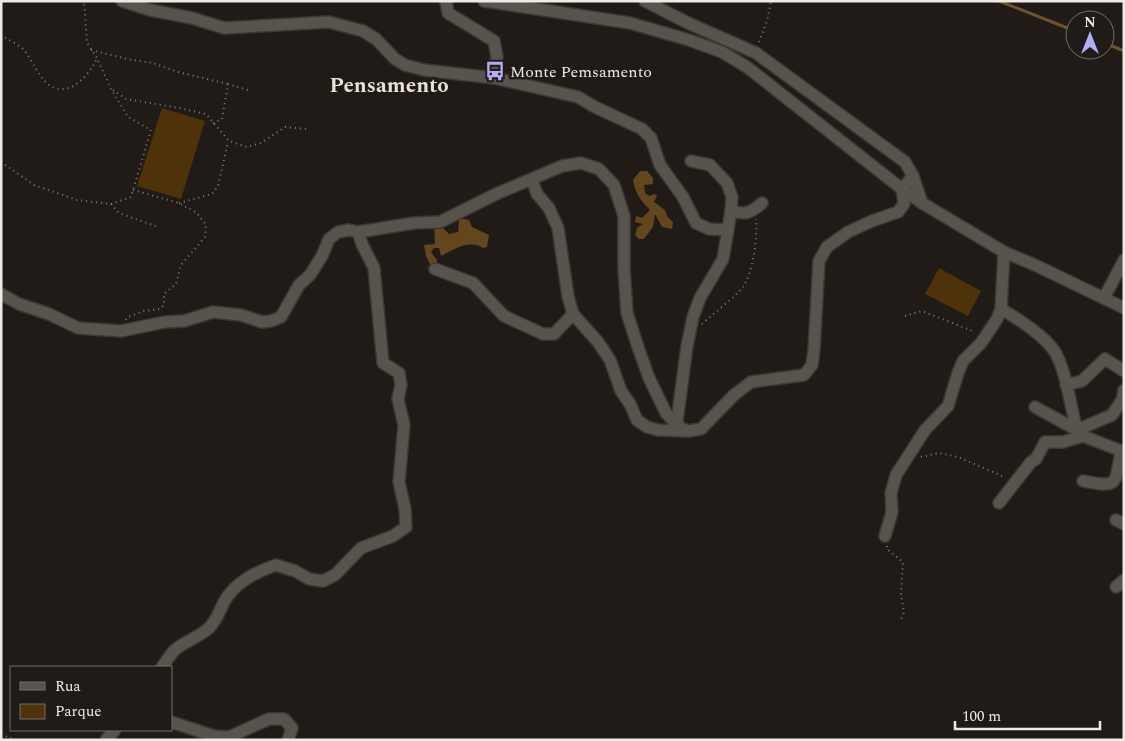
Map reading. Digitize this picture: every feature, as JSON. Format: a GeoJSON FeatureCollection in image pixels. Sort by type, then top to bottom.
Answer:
{"type":"FeatureCollection","features":[{"type":"Feature","properties":{"kind":"street"},"geometry":{"type":"LineString","coordinates":[[122,1],[150,10],[192,18],[224,28],[329,22],[363,31],[376,39],[395,59],[406,66],[424,70],[491,74],[578,97],[642,129],[651,138],[660,165],[683,197],[696,223],[709,229],[728,230]]}},
{"type":"Feature","properties":{"kind":"street"},"geometry":{"type":"LineString","coordinates":[[446,1],[448,14],[494,41],[497,57],[491,74]]}},
{"type":"Feature","properties":{"kind":"street"},"geometry":{"type":"LineString","coordinates":[[484,1],[630,24],[689,40],[722,52],[754,72],[922,203],[1004,252],[1124,308]]}},
{"type":"Feature","properties":{"kind":"street"},"geometry":{"type":"LineString","coordinates":[[645,1],[688,24],[756,53],[905,162],[913,176],[922,203]]}},
{"type":"Feature","properties":{"kind":"street"},"geometry":{"type":"LineString","coordinates":[[684,429],[677,420],[689,335],[700,298],[723,259],[732,211],[732,197],[727,183],[710,165],[691,161]]}},
{"type":"Feature","properties":{"kind":"street"},"geometry":{"type":"LineString","coordinates":[[1,294],[19,304],[49,314],[78,328],[121,331],[164,322],[184,321],[213,312],[241,315],[262,322],[271,321],[281,317],[299,285],[310,275],[322,256],[329,239],[338,232],[348,230],[358,232],[414,223],[440,222],[496,194],[562,166],[581,163],[599,169],[614,184],[624,216],[624,268],[627,313],[649,378],[666,414],[684,429]]}},
{"type":"Feature","properties":{"kind":"street"},"geometry":{"type":"LineString","coordinates":[[532,180],[538,194],[549,208],[558,228],[568,296],[573,314],[598,342],[610,360],[621,391],[630,404],[637,420],[647,427],[658,430],[701,429],[734,395],[751,382],[804,375],[812,365],[814,350],[819,261],[827,247],[848,232],[898,212],[904,204],[902,189],[913,176]]}},
{"type":"Feature","properties":{"kind":"street"},"geometry":{"type":"LineString","coordinates":[[732,211],[741,214],[751,213],[759,206]]}},
{"type":"Feature","properties":{"kind":"street"},"geometry":{"type":"LineString","coordinates":[[163,666],[176,649],[208,630],[218,618],[224,601],[236,586],[252,575],[276,565],[295,571],[309,579],[324,581],[335,575],[361,548],[393,536],[406,527],[405,509],[399,482],[404,425],[398,399],[401,385],[399,373],[383,363],[374,268],[358,232]]}},
{"type":"Feature","properties":{"kind":"street"},"geometry":{"type":"LineString","coordinates":[[885,536],[892,512],[891,493],[896,475],[925,430],[948,406],[963,360],[990,330],[1001,309],[1004,252]]}},
{"type":"Feature","properties":{"kind":"street"},"geometry":{"type":"LineString","coordinates":[[1104,298],[1124,260]]}},
{"type":"Feature","properties":{"kind":"street"},"geometry":{"type":"LineString","coordinates":[[435,269],[473,284],[504,316],[543,334],[554,334],[573,314]]}},
{"type":"Feature","properties":{"kind":"street"},"geometry":{"type":"LineString","coordinates":[[1001,309],[1024,323],[1054,350],[1062,367],[1080,433]]}},
{"type":"Feature","properties":{"kind":"street"},"geometry":{"type":"LineString","coordinates":[[1066,385],[1082,381],[1105,359],[1124,371]]}},
{"type":"Feature","properties":{"kind":"street"},"geometry":{"type":"LineString","coordinates":[[999,503],[1031,462],[1036,459],[1045,442],[1063,442],[1112,415],[1122,400],[1124,390]]}},
{"type":"Feature","properties":{"kind":"street"},"geometry":{"type":"LineString","coordinates":[[1035,407],[1080,433],[1122,452],[1117,475],[1113,482],[1107,486],[1083,481]]}},
{"type":"Feature","properties":{"kind":"street"},"geometry":{"type":"LineString","coordinates":[[172,722],[214,736],[229,737],[269,719],[284,719],[292,728],[288,740]]}},
{"type":"Feature","properties":{"kind":"path"},"geometry":{"type":"LineString","coordinates":[[1,162],[34,185],[77,200],[111,204],[131,197],[151,130],[128,117],[87,43],[84,1]]}},
{"type":"Feature","properties":{"kind":"path"},"geometry":{"type":"LineString","coordinates":[[756,53],[767,21],[771,1]]}},
{"type":"Feature","properties":{"kind":"path"},"geometry":{"type":"LineString","coordinates":[[1,35],[24,50],[39,74],[50,86],[64,89],[78,83],[91,71],[97,58]]}},
{"type":"Feature","properties":{"kind":"path"},"geometry":{"type":"LineString","coordinates":[[91,50],[153,63],[178,72],[248,90]]}},
{"type":"Feature","properties":{"kind":"path"},"geometry":{"type":"LineString","coordinates":[[213,123],[222,119],[228,84]]}},
{"type":"Feature","properties":{"kind":"path"},"geometry":{"type":"LineString","coordinates":[[111,89],[126,99],[206,114],[228,141],[247,147],[261,144],[285,127],[307,129]]}},
{"type":"Feature","properties":{"kind":"path"},"geometry":{"type":"LineString","coordinates":[[179,203],[212,194],[218,186],[228,141]]}},
{"type":"Feature","properties":{"kind":"path"},"geometry":{"type":"LineString","coordinates":[[121,331],[128,317],[144,311],[160,309],[164,305],[164,294],[176,284],[181,265],[205,237],[206,225],[197,213],[179,203],[133,190]]}},
{"type":"Feature","properties":{"kind":"path"},"geometry":{"type":"LineString","coordinates":[[111,204],[119,214],[158,227]]}},
{"type":"Feature","properties":{"kind":"path"},"geometry":{"type":"LineString","coordinates":[[689,335],[743,286],[751,266],[758,233],[759,206]]}},
{"type":"Feature","properties":{"kind":"path"},"geometry":{"type":"LineString","coordinates":[[905,316],[922,311],[973,332],[990,330]]}},
{"type":"Feature","properties":{"kind":"path"},"geometry":{"type":"LineString","coordinates":[[906,460],[939,453],[958,457],[1000,475],[1011,487]]}},
{"type":"Feature","properties":{"kind":"path"},"geometry":{"type":"LineString","coordinates":[[885,536],[887,549],[903,562],[901,594],[904,612],[900,622]]}},
{"type":"Feature","properties":{"kind":"path"},"geometry":{"type":"LineString","coordinates":[[1,735],[17,740]]}},
{"type":"Feature","properties":{"kind":"green space"},"geometry":{"type":"Polygon","coordinates":[[[162,108],[205,121],[181,199],[137,186],[162,108]]]}},
{"type":"Feature","properties":{"kind":"green space"},"geometry":{"type":"Polygon","coordinates":[[[939,268],[981,291],[968,316],[925,294],[939,268]]]}},
{"type":"Feature","properties":{"kind":"shaded area"},"geometry":{"type":"Polygon","coordinates":[[[640,171],[647,171],[653,178],[653,184],[644,185],[645,193],[650,196],[654,194],[657,196],[654,202],[665,210],[667,216],[673,222],[672,229],[662,227],[655,214],[653,227],[644,239],[639,239],[635,235],[637,228],[643,224],[635,222],[636,216],[642,218],[650,210],[635,189],[633,180],[640,171]]]}},
{"type":"Feature","properties":{"kind":"shaded area"},"geometry":{"type":"Polygon","coordinates":[[[459,218],[469,220],[472,227],[489,235],[487,247],[483,248],[473,244],[467,245],[441,256],[439,248],[434,248],[431,252],[437,260],[437,264],[431,266],[426,256],[424,245],[435,244],[434,226],[443,228],[449,234],[458,232],[459,218]]]}},
{"type":"Feature","properties":{"kind":"waterway"},"geometry":{"type":"LineString","coordinates":[[999,1],[1065,27]]}},
{"type":"Feature","properties":{"kind":"waterway"},"geometry":{"type":"LineString","coordinates":[[1115,47],[1124,51]]}},
{"type":"Feature","properties":{"kind":"place","name":"Monte Pemsamento"},"geometry":{"type":"Point","coordinates":[495,71]}},
{"type":"Feature","properties":{"kind":"district","name":"Pensamento"},"geometry":{"type":"Point","coordinates":[389,85]}}]}
